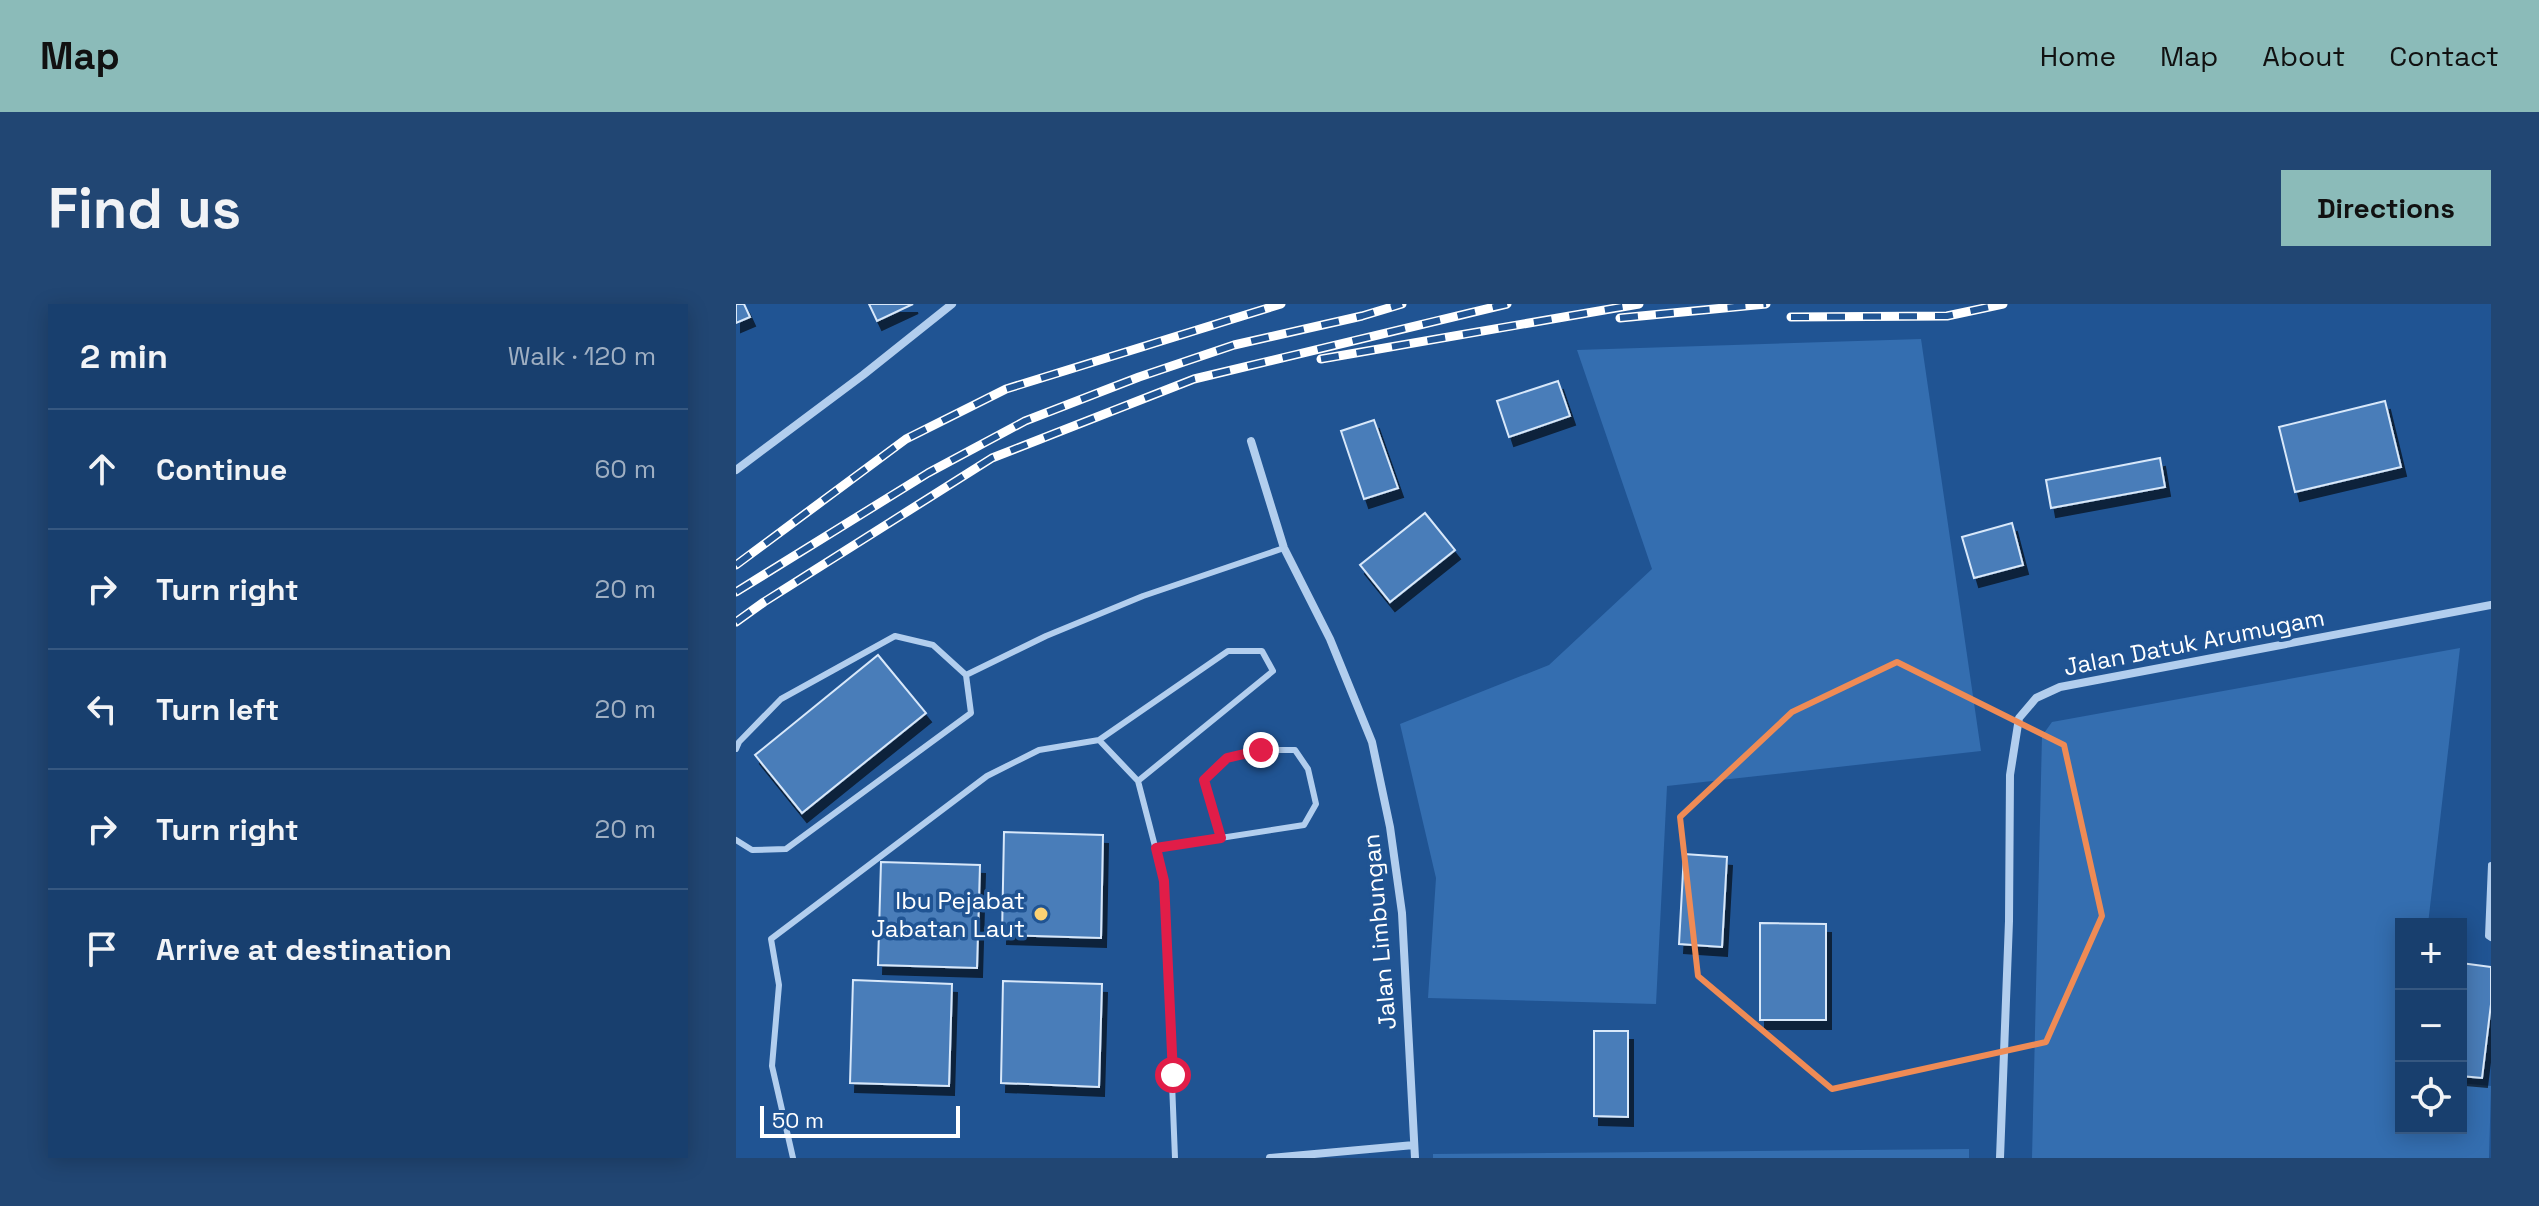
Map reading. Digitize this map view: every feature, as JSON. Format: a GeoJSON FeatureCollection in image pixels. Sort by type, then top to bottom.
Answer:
{"type":"FeatureCollection","features":[{"type":"Feature","properties":{"kind":"street"},"geometry":{"type":"LineString","coordinates":[[736,470],[952,304]]}},
{"type":"Feature","properties":{"kind":"street","name":"Jalan Limbungan"},"geometry":{"type":"LineString","coordinates":[[1251,441],[1284,548],[1330,639],[1372,742],[1390,827],[1402,913],[1415,1158]]}},
{"type":"Feature","properties":{"kind":"street","name":"Jalan Datuk Arumugam"},"geometry":{"type":"LineString","coordinates":[[2000,1158],[2009,921],[2010,775],[2019,718],[2036,698],[2060,687],[2491,605]]}},
{"type":"Feature","properties":{"kind":"street"},"geometry":{"type":"LineString","coordinates":[[1270,1158],[1414,1145]]}},
{"type":"Feature","properties":{"kind":"lane"},"geometry":{"type":"LineString","coordinates":[[966,675],[1046,636],[1143,596],[1284,548]]}},
{"type":"Feature","properties":{"kind":"lane"},"geometry":{"type":"LineString","coordinates":[[736,749],[739,742],[781,699],[895,636],[933,645],[966,675],[971,713],[786,849],[752,850],[736,840]]}},
{"type":"Feature","properties":{"kind":"lane"},"geometry":{"type":"LineString","coordinates":[[793,1158],[772,1066],[779,985],[771,939],[987,776],[1039,750],[1099,740],[1228,651],[1262,651],[1273,671],[1138,781]]}},
{"type":"Feature","properties":{"kind":"lane"},"geometry":{"type":"LineString","coordinates":[[1099,740],[1138,781],[1164,881],[1175,1158]]}},
{"type":"Feature","properties":{"kind":"lane"},"geometry":{"type":"LineString","coordinates":[[1156,848],[1221,838],[1304,825],[1316,804],[1308,769],[1295,750],[1261,750],[1227,758],[1204,780],[1221,838]]}},
{"type":"Feature","properties":{"kind":"lane"},"geometry":{"type":"LineString","coordinates":[[2491,865],[2488,906],[2488,936],[2491,938]]}},
{"type":"Feature","properties":{"kind":"highlighted area"},"geometry":{"type":"Polygon","coordinates":[[[1897,662],[2064,745],[2102,916],[2046,1042],[1832,1089],[1698,976],[1680,817],[1792,712],[1897,662]]]}},
{"type":"Feature","properties":{"kind":"shaded area"},"geometry":{"type":"Polygon","coordinates":[[[1921,339],[1981,751],[1667,786],[1656,1004],[1428,998],[1436,878],[1400,724],[1549,665],[1652,569],[1577,350],[1921,339]]]}},
{"type":"Feature","properties":{"kind":"shaded area"},"geometry":{"type":"Polygon","coordinates":[[[2460,648],[2429,918],[2395,918],[2395,1134],[2467,1134],[2467,1084],[2491,1086],[2489,1158],[2032,1158],[2042,736],[2052,722],[2460,648]]]}},
{"type":"Feature","properties":{"kind":"shaded area"},"geometry":{"type":"Polygon","coordinates":[[[1969,1149],[1969,1158],[1433,1158],[1433,1154],[1969,1149]]]}},
{"type":"Feature","properties":{"kind":"building"},"geometry":{"type":"Polygon","coordinates":[[[736,304],[744,304],[750,317],[736,323],[736,304]]]}},
{"type":"Feature","properties":{"kind":"building"},"geometry":{"type":"Polygon","coordinates":[[[869,304],[913,304],[877,321],[869,304]]]}},
{"type":"Feature","properties":{"kind":"building"},"geometry":{"type":"Polygon","coordinates":[[[1558,381],[1570,416],[1509,437],[1497,401],[1558,381]]]}},
{"type":"Feature","properties":{"kind":"building"},"geometry":{"type":"Polygon","coordinates":[[[2385,401],[2401,467],[2295,492],[2279,427],[2385,401]]]}},
{"type":"Feature","properties":{"kind":"building"},"geometry":{"type":"Polygon","coordinates":[[[1374,420],[1398,488],[1364,499],[1341,431],[1374,420]]]}},
{"type":"Feature","properties":{"kind":"building"},"geometry":{"type":"Polygon","coordinates":[[[2160,458],[2165,487],[2051,508],[2046,480],[2160,458]]]}},
{"type":"Feature","properties":{"kind":"building"},"geometry":{"type":"Polygon","coordinates":[[[1425,513],[1455,550],[1390,602],[1360,565],[1425,513]]]}},
{"type":"Feature","properties":{"kind":"building"},"geometry":{"type":"Polygon","coordinates":[[[2012,523],[2023,565],[1974,578],[1962,537],[2012,523]]]}},
{"type":"Feature","properties":{"kind":"building"},"geometry":{"type":"Polygon","coordinates":[[[878,655],[926,713],[802,813],[755,755],[878,655]]]}},
{"type":"Feature","properties":{"kind":"building"},"geometry":{"type":"Polygon","coordinates":[[[1004,832],[1103,835],[1101,938],[1002,935],[1004,832]]]}},
{"type":"Feature","properties":{"kind":"building"},"geometry":{"type":"Polygon","coordinates":[[[1684,854],[1727,857],[1722,947],[1679,944],[1684,854]]]}},
{"type":"Feature","properties":{"kind":"building"},"geometry":{"type":"Polygon","coordinates":[[[881,862],[980,865],[977,968],[878,965],[881,862]]]}},
{"type":"Feature","properties":{"kind":"building"},"geometry":{"type":"Polygon","coordinates":[[[1760,923],[1826,924],[1826,1020],[1760,1020],[1760,923]]]}},
{"type":"Feature","properties":{"kind":"building"},"geometry":{"type":"Polygon","coordinates":[[[2467,964],[2491,967],[2491,1004],[2482,1078],[2467,1077],[2467,964]]]}},
{"type":"Feature","properties":{"kind":"building"},"geometry":{"type":"Polygon","coordinates":[[[853,980],[952,984],[949,1086],[850,1083],[853,980]]]}},
{"type":"Feature","properties":{"kind":"building"},"geometry":{"type":"Polygon","coordinates":[[[1003,981],[1102,984],[1099,1087],[1001,1083],[1003,981]]]}},
{"type":"Feature","properties":{"kind":"building"},"geometry":{"type":"Polygon","coordinates":[[[1594,1031],[1628,1031],[1628,1117],[1594,1116],[1594,1031]]]}},
{"type":"Feature","properties":{"kind":"railway"},"geometry":{"type":"LineString","coordinates":[[736,565],[906,439],[1006,389],[1281,304]]}},
{"type":"Feature","properties":{"kind":"railway"},"geometry":{"type":"LineString","coordinates":[[736,592],[928,473],[1025,421],[1234,345],[1402,304]]}},
{"type":"Feature","properties":{"kind":"railway"},"geometry":{"type":"LineString","coordinates":[[736,622],[992,458],[1194,379],[1507,304]]}},
{"type":"Feature","properties":{"kind":"railway"},"geometry":{"type":"LineString","coordinates":[[1321,359],[1639,304]]}},
{"type":"Feature","properties":{"kind":"railway"},"geometry":{"type":"LineString","coordinates":[[1620,318],[1766,304]]}},
{"type":"Feature","properties":{"kind":"railway"},"geometry":{"type":"LineString","coordinates":[[1791,317],[1947,316],[2003,304]]}},
{"type":"Feature","properties":{"kind":"place","name":"Ibu Pejabat Jabatan Laut"},"geometry":{"type":"Point","coordinates":[1041,914]}},
{"type":"Feature","properties":{"kind":"route"},"geometry":{"type":"LineString","coordinates":[[1173,1075],[1164,881],[1156,848],[1221,838],[1204,780],[1227,758],[1261,750]]}}]}
